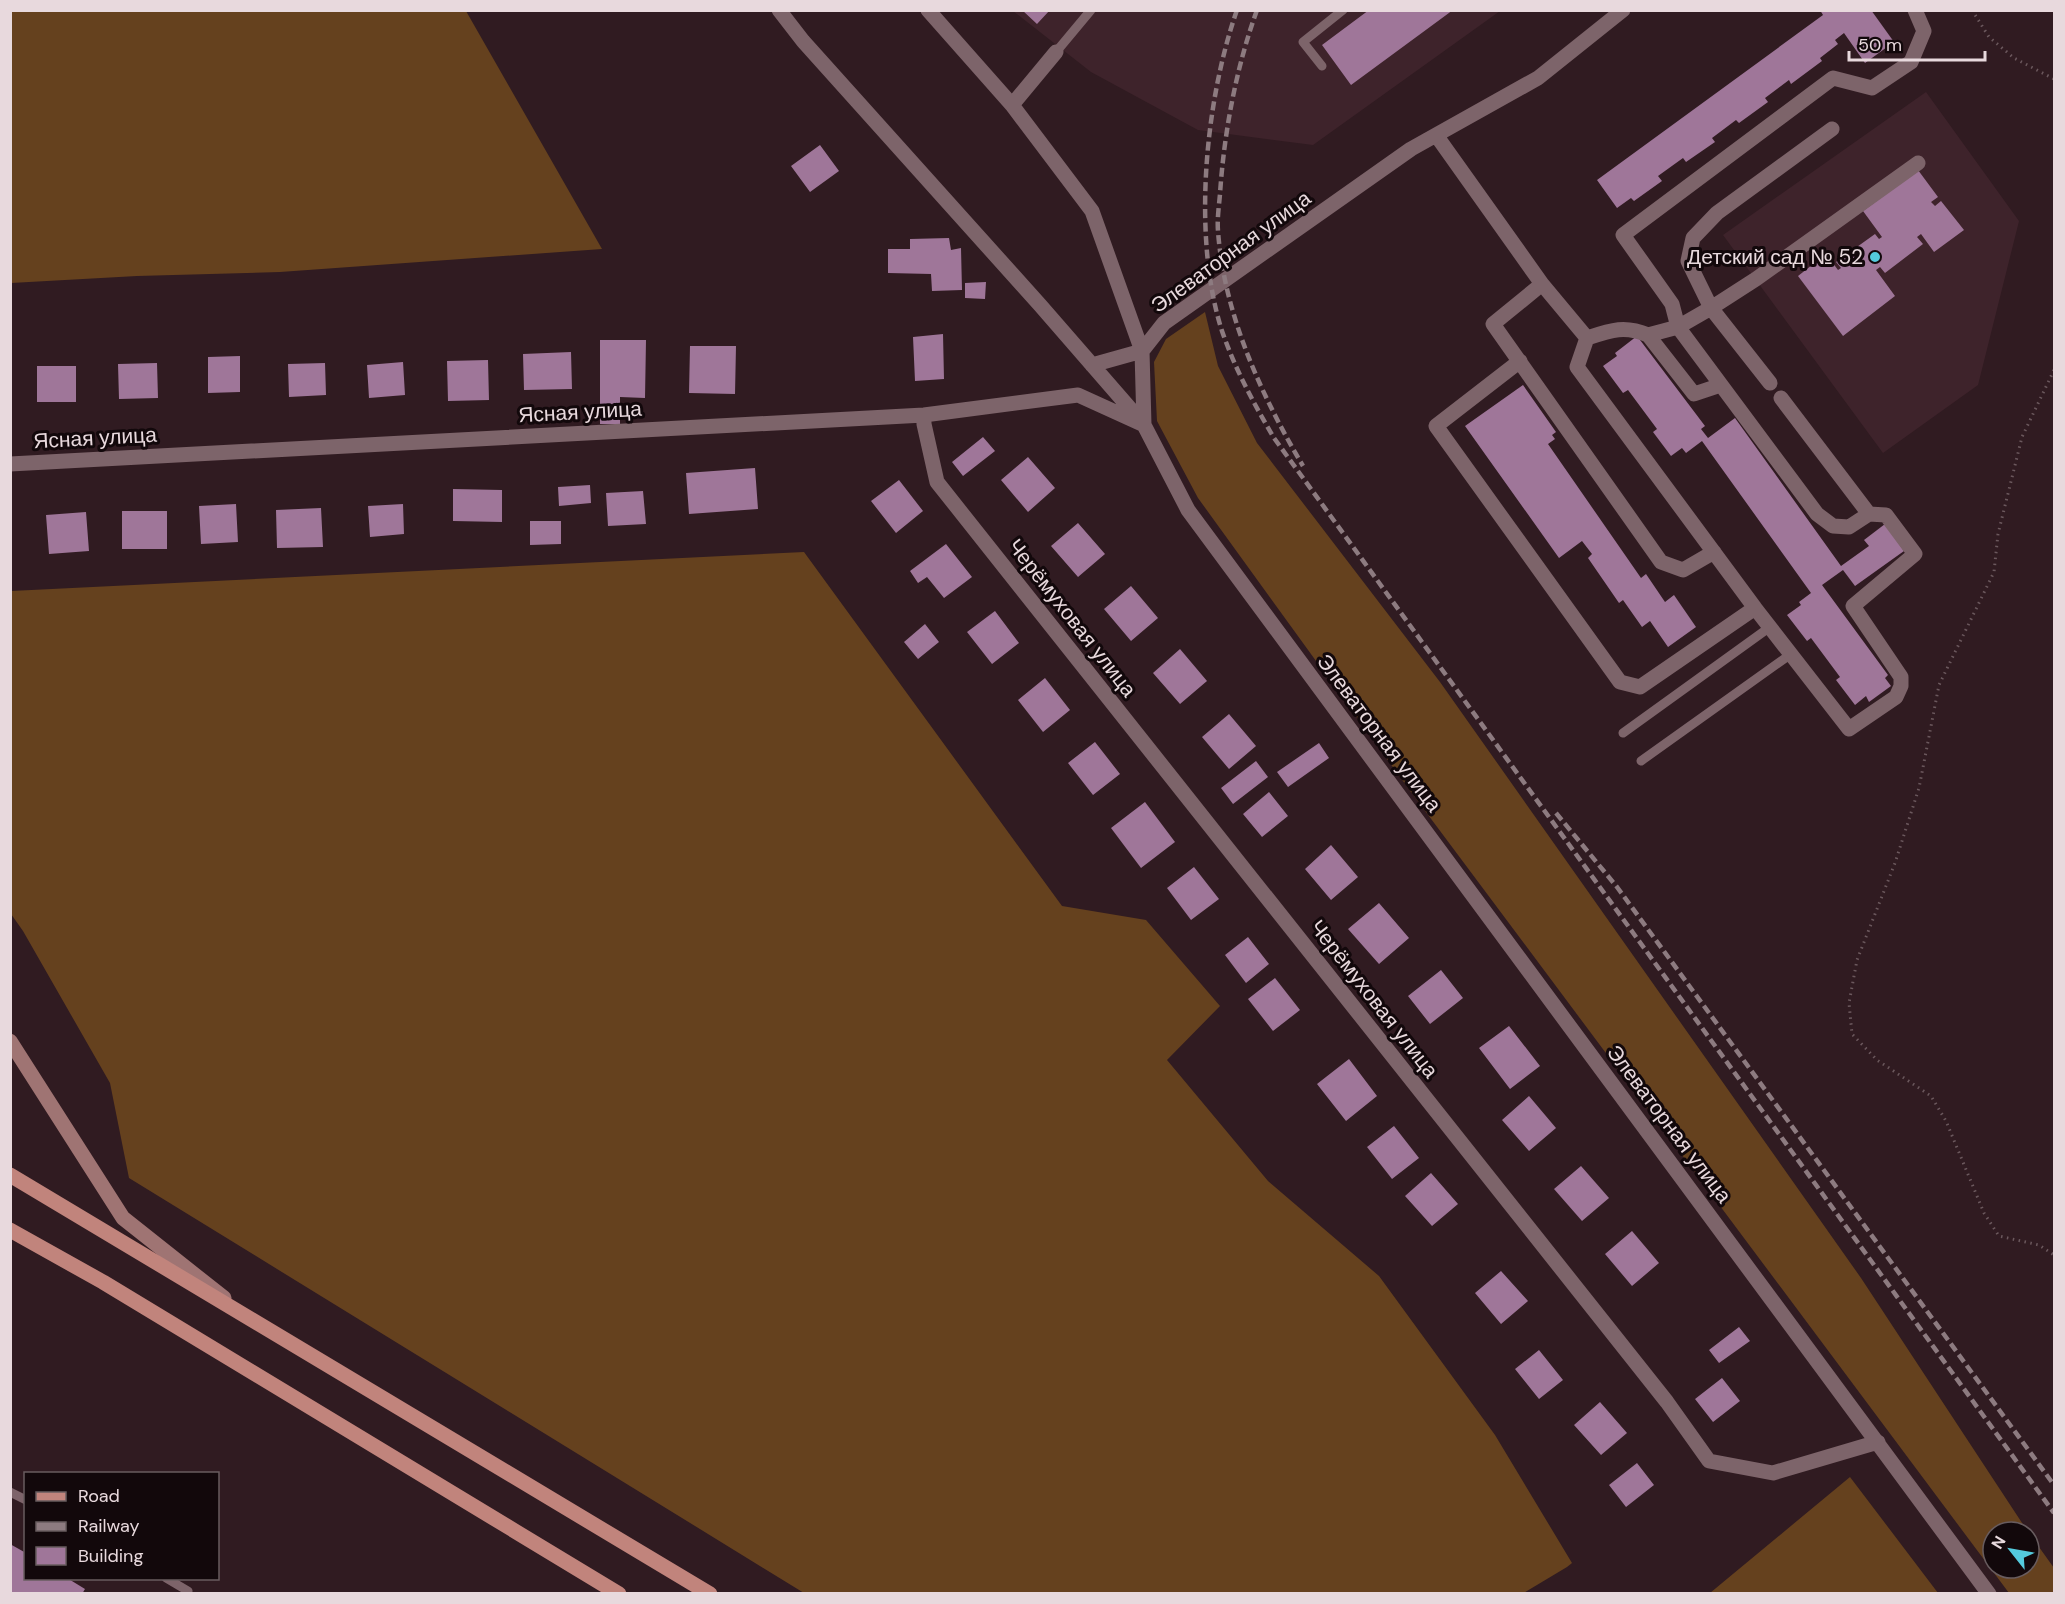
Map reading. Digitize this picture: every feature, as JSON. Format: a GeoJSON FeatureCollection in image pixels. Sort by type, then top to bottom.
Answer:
{"type":"FeatureCollection","features":[{"type":"Feature","properties":{"kind":"main road"},"geometry":{"type":"LineString","coordinates":[[10,1175],[710,1593]]}},
{"type":"Feature","properties":{"kind":"main road"},"geometry":{"type":"LineString","coordinates":[[10,1230],[103,1282],[619,1593]]}},
{"type":"Feature","properties":{"kind":"street"},"geometry":{"type":"LineString","coordinates":[[779,10],[803,41],[1144,425]]}},
{"type":"Feature","properties":{"kind":"street"},"geometry":{"type":"LineString","coordinates":[[928,10],[1012,105],[1092,211],[1142,351],[1092,365]]}},
{"type":"Feature","properties":{"kind":"street","name":"Элеваторная улица"},"geometry":{"type":"LineString","coordinates":[[1623,10],[1538,78],[1401,156],[1164,323],[1142,351],[1144,425],[1188,510],[1989,1593]]}},
{"type":"Feature","properties":{"kind":"street"},"geometry":{"type":"LineString","coordinates":[[1587,338],[1578,367],[1755,608],[1849,729],[1896,697],[1901,686],[1901,677],[1853,606],[1915,554],[1886,515],[1869,514],[1848,527],[1833,526],[1817,514],[1678,327],[1672,304],[1623,235],[1833,78],[1872,88],[1911,63],[1924,31],[1915,10]]}},
{"type":"Feature","properties":{"kind":"street"},"geometry":{"type":"LineString","coordinates":[[1012,105],[1056,52]]}},
{"type":"Feature","properties":{"kind":"street"},"geometry":{"type":"LineString","coordinates":[[1770,383],[1712,308],[1689,261],[1693,238],[1717,213],[1832,129]]}},
{"type":"Feature","properties":{"kind":"street"},"geometry":{"type":"LineString","coordinates":[[1436,135],[1542,284],[1587,338]]}},
{"type":"Feature","properties":{"kind":"street"},"geometry":{"type":"LineString","coordinates":[[1648,335],[1678,327],[1712,308],[1918,163]]}},
{"type":"Feature","properties":{"kind":"street"},"geometry":{"type":"LineString","coordinates":[[1542,284],[1493,324],[1661,562],[1683,570],[1714,552]]}},
{"type":"Feature","properties":{"kind":"street"},"geometry":{"type":"LineString","coordinates":[[1587,338],[1609,330],[1634,329],[1648,335],[1694,394],[1721,385]]}},
{"type":"Feature","properties":{"kind":"street"},"geometry":{"type":"LineString","coordinates":[[1520,361],[1436,426],[1620,682],[1640,687],[1755,608]]}},
{"type":"Feature","properties":{"kind":"street","name":"Ясная улица"},"geometry":{"type":"LineString","coordinates":[[10,464],[924,415],[1078,395],[1144,425]]}},
{"type":"Feature","properties":{"kind":"street"},"geometry":{"type":"LineString","coordinates":[[1781,398],[1869,514]]}},
{"type":"Feature","properties":{"kind":"street","name":"Черёмуховая улица"},"geometry":{"type":"LineString","coordinates":[[924,415],[937,482],[1667,1402],[1709,1461],[1773,1473],[1878,1442]]}},
{"type":"Feature","properties":{"kind":"street"},"geometry":{"type":"LineString","coordinates":[[10,1041],[123,1218],[255,1322]]}},
{"type":"Feature","properties":{"kind":"lane"},"geometry":{"type":"LineString","coordinates":[[1056,52],[1091,10]]}},
{"type":"Feature","properties":{"kind":"lane"},"geometry":{"type":"LineString","coordinates":[[1322,66],[1303,42],[1342,10]]}},
{"type":"Feature","properties":{"kind":"lane"},"geometry":{"type":"LineString","coordinates":[[1623,733],[1770,627]]}},
{"type":"Feature","properties":{"kind":"lane"},"geometry":{"type":"LineString","coordinates":[[1641,761],[1791,654]]}},
{"type":"Feature","properties":{"kind":"lane"},"geometry":{"type":"LineString","coordinates":[[10,1492],[24,1499]]}},
{"type":"Feature","properties":{"kind":"lane"},"geometry":{"type":"LineString","coordinates":[[169,1580],[188,1591],[186,1593]]}},
{"type":"Feature","properties":{"kind":"path"},"geometry":{"type":"LineString","coordinates":[[1972,10],[1989,37],[2014,58],[2055,79]]}},
{"type":"Feature","properties":{"kind":"path"},"geometry":{"type":"LineString","coordinates":[[2055,370],[2022,437],[1998,534],[1994,572],[1939,685],[1919,788],[1895,863],[1857,960],[1849,1004],[1852,1034],[1877,1060],[1930,1096],[1946,1121],[1984,1213],[2000,1236],[2039,1245],[2055,1255]]}},
{"type":"Feature","properties":{"kind":"shaded area"},"geometry":{"type":"Polygon","coordinates":[[[11,10],[466,11],[602,249],[280,272],[137,276],[11,283],[11,10]]]}},
{"type":"Feature","properties":{"kind":"shaded area"},"geometry":{"type":"Polygon","coordinates":[[[1013,11],[1500,11],[1313,145],[1198,130],[1091,72],[1013,11]]]}},
{"type":"Feature","properties":{"kind":"shaded area","name":"Детский сад № 52"},"geometry":{"type":"Polygon","coordinates":[[[1926,92],[2019,221],[1978,385],[1883,453],[1723,235],[1926,92]]]}},
{"type":"Feature","properties":{"kind":"shaded area"},"geometry":{"type":"Polygon","coordinates":[[[1205,312],[1218,366],[1257,443],[1440,682],[1861,1278],[2020,1520],[1981,1520],[1981,1555],[1411,792],[1198,498],[1157,421],[1154,362],[1166,339],[1205,312]]]}},
{"type":"Feature","properties":{"kind":"shaded area"},"geometry":{"type":"Polygon","coordinates":[[[804,552],[1062,906],[1146,920],[1220,1006],[1167,1060],[1268,1181],[1379,1276],[1495,1435],[1572,1563],[1567,1567],[1522,1594],[804,1593],[129,1178],[110,1083],[11,914],[11,591],[804,552]]]}},
{"type":"Feature","properties":{"kind":"shaded area"},"geometry":{"type":"Polygon","coordinates":[[[1850,1477],[1938,1593],[1710,1593],[1850,1477]]]}},
{"type":"Feature","properties":{"kind":"shaded area"},"geometry":{"type":"Polygon","coordinates":[[[2041,1550],[2054,1568],[2054,1593],[2009,1593],[1999,1580],[2041,1580],[2041,1550]]]}},
{"type":"Feature","properties":{"kind":"building"},"geometry":{"type":"Polygon","coordinates":[[[1022,10],[1050,10],[1037,24],[1022,10]]]}},
{"type":"Feature","properties":{"kind":"building"},"geometry":{"type":"Polygon","coordinates":[[[1369,10],[1453,10],[1351,85],[1322,45],[1369,10]]]}},
{"type":"Feature","properties":{"kind":"building"},"geometry":{"type":"Polygon","coordinates":[[[1820,10],[1871,10],[1894,42],[1865,63],[1844,33],[1835,40],[1838,44],[1820,58],[1822,61],[1791,84],[1789,80],[1765,98],[1768,102],[1739,123],[1736,120],[1712,138],[1715,142],[1686,162],[1683,158],[1658,176],[1662,181],[1634,201],[1631,198],[1617,208],[1597,180],[1823,15],[1820,10]]]}},
{"type":"Feature","properties":{"kind":"building"},"geometry":{"type":"Polygon","coordinates":[[[820,145],[839,171],[810,192],[791,166],[820,145]]]}},
{"type":"Feature","properties":{"kind":"building"},"geometry":{"type":"Polygon","coordinates":[[[1918,170],[1938,197],[1931,202],[1935,206],[1941,201],[1964,230],[1934,252],[1921,234],[1917,237],[1923,244],[1885,273],[1880,267],[1876,270],[1895,296],[1843,336],[1798,276],[1826,254],[1838,270],[1841,268],[1836,262],[1875,234],[1879,239],[1882,237],[1863,211],[1918,170]]]}},
{"type":"Feature","properties":{"kind":"building"},"geometry":{"type":"Polygon","coordinates":[[[949,238],[951,250],[961,248],[962,290],[932,291],[931,274],[888,273],[888,249],[910,249],[910,239],[949,238]]]}},
{"type":"Feature","properties":{"kind":"building"},"geometry":{"type":"Polygon","coordinates":[[[986,282],[985,299],[965,298],[965,283],[986,282]]]}},
{"type":"Feature","properties":{"kind":"building"},"geometry":{"type":"Polygon","coordinates":[[[943,334],[944,379],[915,381],[913,337],[943,334]]]}},
{"type":"Feature","properties":{"kind":"building"},"geometry":{"type":"Polygon","coordinates":[[[1637,336],[1705,426],[1701,429],[1708,438],[1735,418],[1841,566],[1869,546],[1864,540],[1885,524],[1904,551],[1855,586],[1843,570],[1822,585],[1888,675],[1885,678],[1891,686],[1869,702],[1866,696],[1855,705],[1836,680],[1840,677],[1811,638],[1807,641],[1787,615],[1801,605],[1799,602],[1811,593],[1702,441],[1686,453],[1682,448],[1671,456],[1653,432],[1657,429],[1628,390],[1623,393],[1603,366],[1617,356],[1615,353],[1637,336]]]}},
{"type":"Feature","properties":{"kind":"building"},"geometry":{"type":"Polygon","coordinates":[[[600,340],[646,340],[645,398],[620,397],[620,424],[600,424],[600,340]]]}},
{"type":"Feature","properties":{"kind":"building"},"geometry":{"type":"Polygon","coordinates":[[[690,346],[736,346],[735,394],[689,393],[690,346]]]}},
{"type":"Feature","properties":{"kind":"building"},"geometry":{"type":"Polygon","coordinates":[[[571,352],[572,389],[524,390],[523,354],[571,352]]]}},
{"type":"Feature","properties":{"kind":"building"},"geometry":{"type":"Polygon","coordinates":[[[240,356],[240,392],[208,393],[208,357],[240,356]]]}},
{"type":"Feature","properties":{"kind":"building"},"geometry":{"type":"Polygon","coordinates":[[[488,360],[489,400],[448,401],[447,361],[488,360]]]}},
{"type":"Feature","properties":{"kind":"building"},"geometry":{"type":"Polygon","coordinates":[[[403,362],[405,395],[369,398],[367,365],[403,362]]]}},
{"type":"Feature","properties":{"kind":"building"},"geometry":{"type":"Polygon","coordinates":[[[157,363],[158,398],[119,399],[118,364],[157,363]]]}},
{"type":"Feature","properties":{"kind":"building"},"geometry":{"type":"Polygon","coordinates":[[[325,363],[326,395],[289,397],[288,364],[325,363]]]}},
{"type":"Feature","properties":{"kind":"building"},"geometry":{"type":"Polygon","coordinates":[[[37,366],[76,366],[76,402],[37,402],[37,366]]]}},
{"type":"Feature","properties":{"kind":"building"},"geometry":{"type":"Polygon","coordinates":[[[1523,385],[1556,432],[1552,435],[1555,439],[1548,444],[1641,578],[1646,574],[1665,602],[1674,595],[1696,627],[1668,647],[1650,621],[1642,627],[1623,600],[1619,603],[1588,558],[1592,554],[1582,541],[1559,558],[1465,426],[1523,385]]]}},
{"type":"Feature","properties":{"kind":"building"},"geometry":{"type":"Polygon","coordinates":[[[983,437],[995,451],[963,476],[952,462],[983,437]]]}},
{"type":"Feature","properties":{"kind":"building"},"geometry":{"type":"Polygon","coordinates":[[[1028,457],[1055,488],[1028,512],[1001,480],[1028,457]]]}},
{"type":"Feature","properties":{"kind":"building"},"geometry":{"type":"Polygon","coordinates":[[[755,468],[758,509],[689,514],[686,473],[755,468]]]}},
{"type":"Feature","properties":{"kind":"building"},"geometry":{"type":"Polygon","coordinates":[[[899,480],[923,511],[896,533],[871,501],[899,480]]]}},
{"type":"Feature","properties":{"kind":"building"},"geometry":{"type":"Polygon","coordinates":[[[590,485],[591,503],[559,506],[558,487],[590,485]]]}},
{"type":"Feature","properties":{"kind":"building"},"geometry":{"type":"Polygon","coordinates":[[[453,489],[502,490],[502,522],[453,521],[453,489]]]}},
{"type":"Feature","properties":{"kind":"building"},"geometry":{"type":"Polygon","coordinates":[[[643,491],[646,524],[608,526],[606,493],[643,491]]]}},
{"type":"Feature","properties":{"kind":"building"},"geometry":{"type":"Polygon","coordinates":[[[236,504],[238,542],[201,544],[199,506],[236,504]]]}},
{"type":"Feature","properties":{"kind":"building"},"geometry":{"type":"Polygon","coordinates":[[[403,504],[404,534],[370,537],[368,506],[403,504]]]}},
{"type":"Feature","properties":{"kind":"building"},"geometry":{"type":"Polygon","coordinates":[[[321,508],[323,547],[277,548],[276,510],[321,508]]]}},
{"type":"Feature","properties":{"kind":"building"},"geometry":{"type":"Polygon","coordinates":[[[122,511],[167,511],[167,549],[122,549],[122,511]]]}},
{"type":"Feature","properties":{"kind":"building"},"geometry":{"type":"Polygon","coordinates":[[[86,512],[89,551],[49,554],[46,515],[86,512]]]}},
{"type":"Feature","properties":{"kind":"building"},"geometry":{"type":"Polygon","coordinates":[[[530,521],[561,521],[561,544],[530,545],[530,521]]]}},
{"type":"Feature","properties":{"kind":"building"},"geometry":{"type":"Polygon","coordinates":[[[1078,523],[1105,554],[1078,577],[1051,546],[1078,523]]]}},
{"type":"Feature","properties":{"kind":"building"},"geometry":{"type":"Polygon","coordinates":[[[946,544],[972,577],[944,598],[927,577],[918,583],[910,571],[946,544]]]}},
{"type":"Feature","properties":{"kind":"building"},"geometry":{"type":"Polygon","coordinates":[[[1131,586],[1158,618],[1131,641],[1104,609],[1131,586]]]}},
{"type":"Feature","properties":{"kind":"building"},"geometry":{"type":"Polygon","coordinates":[[[995,611],[1019,643],[992,664],[967,632],[995,611]]]}},
{"type":"Feature","properties":{"kind":"building"},"geometry":{"type":"Polygon","coordinates":[[[925,624],[939,642],[918,659],[904,642],[925,624]]]}},
{"type":"Feature","properties":{"kind":"building"},"geometry":{"type":"Polygon","coordinates":[[[1180,649],[1207,681],[1180,704],[1153,673],[1180,649]]]}},
{"type":"Feature","properties":{"kind":"building"},"geometry":{"type":"Polygon","coordinates":[[[1045,678],[1070,710],[1043,732],[1018,700],[1045,678]]]}},
{"type":"Feature","properties":{"kind":"building"},"geometry":{"type":"Polygon","coordinates":[[[1229,714],[1256,746],[1229,769],[1202,737],[1229,714]]]}},
{"type":"Feature","properties":{"kind":"building"},"geometry":{"type":"Polygon","coordinates":[[[1095,742],[1120,774],[1093,795],[1068,763],[1095,742]]]}},
{"type":"Feature","properties":{"kind":"building"},"geometry":{"type":"Polygon","coordinates":[[[1319,743],[1329,758],[1288,787],[1277,772],[1319,743]]]}},
{"type":"Feature","properties":{"kind":"building"},"geometry":{"type":"Polygon","coordinates":[[[1256,761],[1268,777],[1233,804],[1221,788],[1256,761]]]}},
{"type":"Feature","properties":{"kind":"building"},"geometry":{"type":"Polygon","coordinates":[[[1269,792],[1288,816],[1262,837],[1243,814],[1269,792]]]}},
{"type":"Feature","properties":{"kind":"building"},"geometry":{"type":"Polygon","coordinates":[[[1145,802],[1175,842],[1141,868],[1111,828],[1145,802]]]}},
{"type":"Feature","properties":{"kind":"building"},"geometry":{"type":"Polygon","coordinates":[[[1331,845],[1358,877],[1331,900],[1305,869],[1331,845]]]}},
{"type":"Feature","properties":{"kind":"building"},"geometry":{"type":"Polygon","coordinates":[[[1194,867],[1219,899],[1191,920],[1167,888],[1194,867]]]}},
{"type":"Feature","properties":{"kind":"building"},"geometry":{"type":"Polygon","coordinates":[[[1379,903],[1409,938],[1379,964],[1348,929],[1379,903]]]}},
{"type":"Feature","properties":{"kind":"building"},"geometry":{"type":"Polygon","coordinates":[[[1248,937],[1269,964],[1246,983],[1225,955],[1248,937]]]}},
{"type":"Feature","properties":{"kind":"building"},"geometry":{"type":"Polygon","coordinates":[[[1441,970],[1463,998],[1430,1024],[1408,996],[1441,970]]]}},
{"type":"Feature","properties":{"kind":"building"},"geometry":{"type":"Polygon","coordinates":[[[1275,978],[1300,1010],[1273,1031],[1248,999],[1275,978]]]}},
{"type":"Feature","properties":{"kind":"building"},"geometry":{"type":"Polygon","coordinates":[[[1509,1026],[1540,1066],[1510,1089],[1479,1048],[1509,1026]]]}},
{"type":"Feature","properties":{"kind":"building"},"geometry":{"type":"Polygon","coordinates":[[[1349,1059],[1377,1096],[1346,1121],[1317,1084],[1349,1059]]]}},
{"type":"Feature","properties":{"kind":"building"},"geometry":{"type":"Polygon","coordinates":[[[1529,1096],[1556,1128],[1529,1151],[1502,1120],[1529,1096]]]}},
{"type":"Feature","properties":{"kind":"building"},"geometry":{"type":"Polygon","coordinates":[[[1394,1126],[1419,1158],[1392,1179],[1367,1147],[1394,1126]]]}},
{"type":"Feature","properties":{"kind":"building"},"geometry":{"type":"Polygon","coordinates":[[[1581,1166],[1609,1198],[1582,1221],[1554,1189],[1581,1166]]]}},
{"type":"Feature","properties":{"kind":"building"},"geometry":{"type":"Polygon","coordinates":[[[1431,1173],[1458,1204],[1432,1226],[1405,1196],[1431,1173]]]}},
{"type":"Feature","properties":{"kind":"building"},"geometry":{"type":"Polygon","coordinates":[[[1632,1231],[1659,1263],[1632,1286],[1605,1254],[1632,1231]]]}},
{"type":"Feature","properties":{"kind":"building"},"geometry":{"type":"Polygon","coordinates":[[[1501,1271],[1528,1301],[1501,1324],[1475,1293],[1501,1271]]]}},
{"type":"Feature","properties":{"kind":"building"},"geometry":{"type":"Polygon","coordinates":[[[1739,1327],[1750,1341],[1719,1363],[1709,1350],[1739,1327]]]}},
{"type":"Feature","properties":{"kind":"building"},"geometry":{"type":"Polygon","coordinates":[[[1539,1350],[1563,1380],[1539,1399],[1515,1369],[1539,1350]]]}},
{"type":"Feature","properties":{"kind":"building"},"geometry":{"type":"Polygon","coordinates":[[[1722,1378],[1740,1401],[1713,1422],[1695,1399],[1722,1378]]]}},
{"type":"Feature","properties":{"kind":"building"},"geometry":{"type":"Polygon","coordinates":[[[1600,1402],[1627,1433],[1601,1455],[1574,1425],[1600,1402]]]}},
{"type":"Feature","properties":{"kind":"building"},"geometry":{"type":"Polygon","coordinates":[[[1637,1463],[1654,1485],[1626,1507],[1609,1485],[1637,1463]]]}},
{"type":"Feature","properties":{"kind":"building"},"geometry":{"type":"Polygon","coordinates":[[[10,1544],[24,1552],[24,1580],[70,1580],[85,1589],[82,1594],[10,1594],[10,1544]]]}},
{"type":"Feature","properties":{"kind":"railway"},"geometry":{"type":"LineString","coordinates":[[1237,10],[1226,46],[1210,127],[1206,170],[1207,254],[1222,331],[1239,373],[1259,412],[1274,438],[2054,1513]]}},
{"type":"Feature","properties":{"kind":"railway"},"geometry":{"type":"LineString","coordinates":[[1257,10],[1237,78],[1228,124],[1218,231],[1228,293],[1236,323],[1259,382],[1303,466]]}},
{"type":"Feature","properties":{"kind":"railway"},"geometry":{"type":"LineString","coordinates":[[1556,813],[1617,887],[2054,1485]]}},
{"type":"Feature","properties":{"kind":"place","name":"Детский сад № 52"},"geometry":{"type":"Point","coordinates":[1875,257]}}]}
